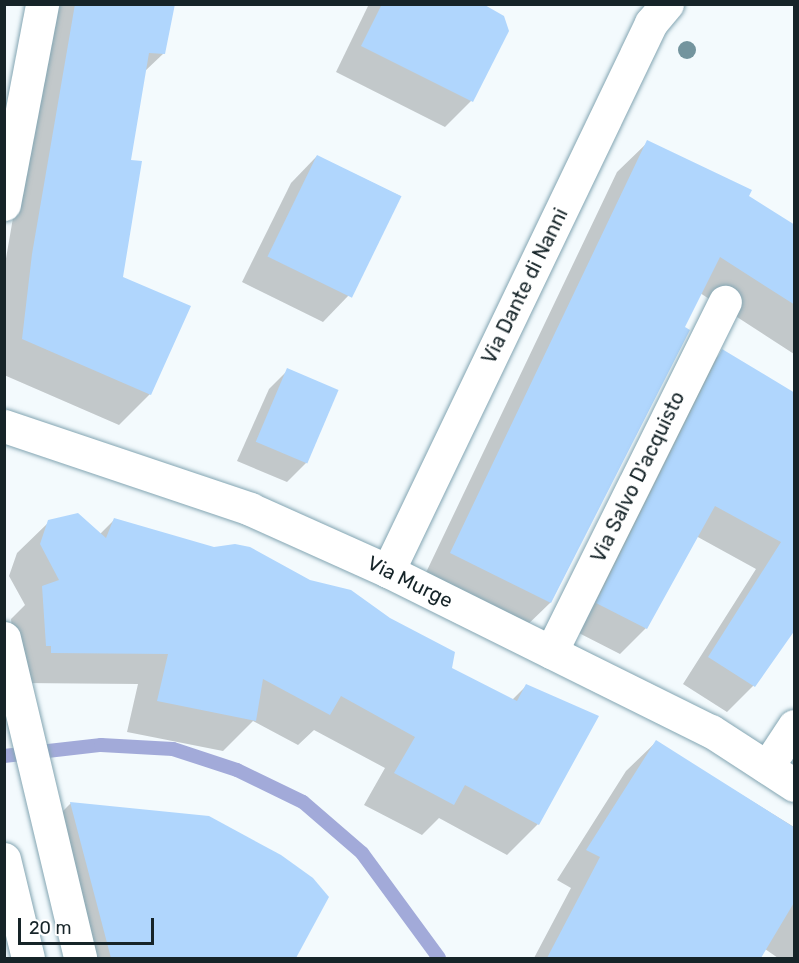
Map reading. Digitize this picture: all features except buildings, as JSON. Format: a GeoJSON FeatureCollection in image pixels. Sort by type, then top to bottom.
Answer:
{"type":"FeatureCollection","features":[{"type":"Feature","properties":{"kind":"street"},"geometry":{"type":"LineString","coordinates":[[4,204],[42,4]]}},
{"type":"Feature","properties":{"kind":"street","name":"Via Dante di Nanni"},"geometry":{"type":"LineString","coordinates":[[388,571],[651,23],[667,4]]}},
{"type":"Feature","properties":{"kind":"street","name":"Via Salvo D'acquisto"},"geometry":{"type":"LineString","coordinates":[[551,652],[725,302]]}},
{"type":"Feature","properties":{"kind":"street","name":"Via Murge"},"geometry":{"type":"LineString","coordinates":[[4,426],[250,509],[388,571],[711,731],[795,785]]}},
{"type":"Feature","properties":{"kind":"street"},"geometry":{"type":"LineString","coordinates":[[4,638],[16,699],[80,958]]}},
{"type":"Feature","properties":{"kind":"street"},"geometry":{"type":"LineString","coordinates":[[766,767],[795,726]]}},
{"type":"Feature","properties":{"kind":"street"},"geometry":{"type":"LineString","coordinates":[[4,859],[28,958]]}},
{"type":"Feature","properties":{"kind":"waterway"},"geometry":{"type":"LineString","coordinates":[[4,756],[101,745],[173,749],[237,770],[303,802],[362,853],[439,958]]}}]}
